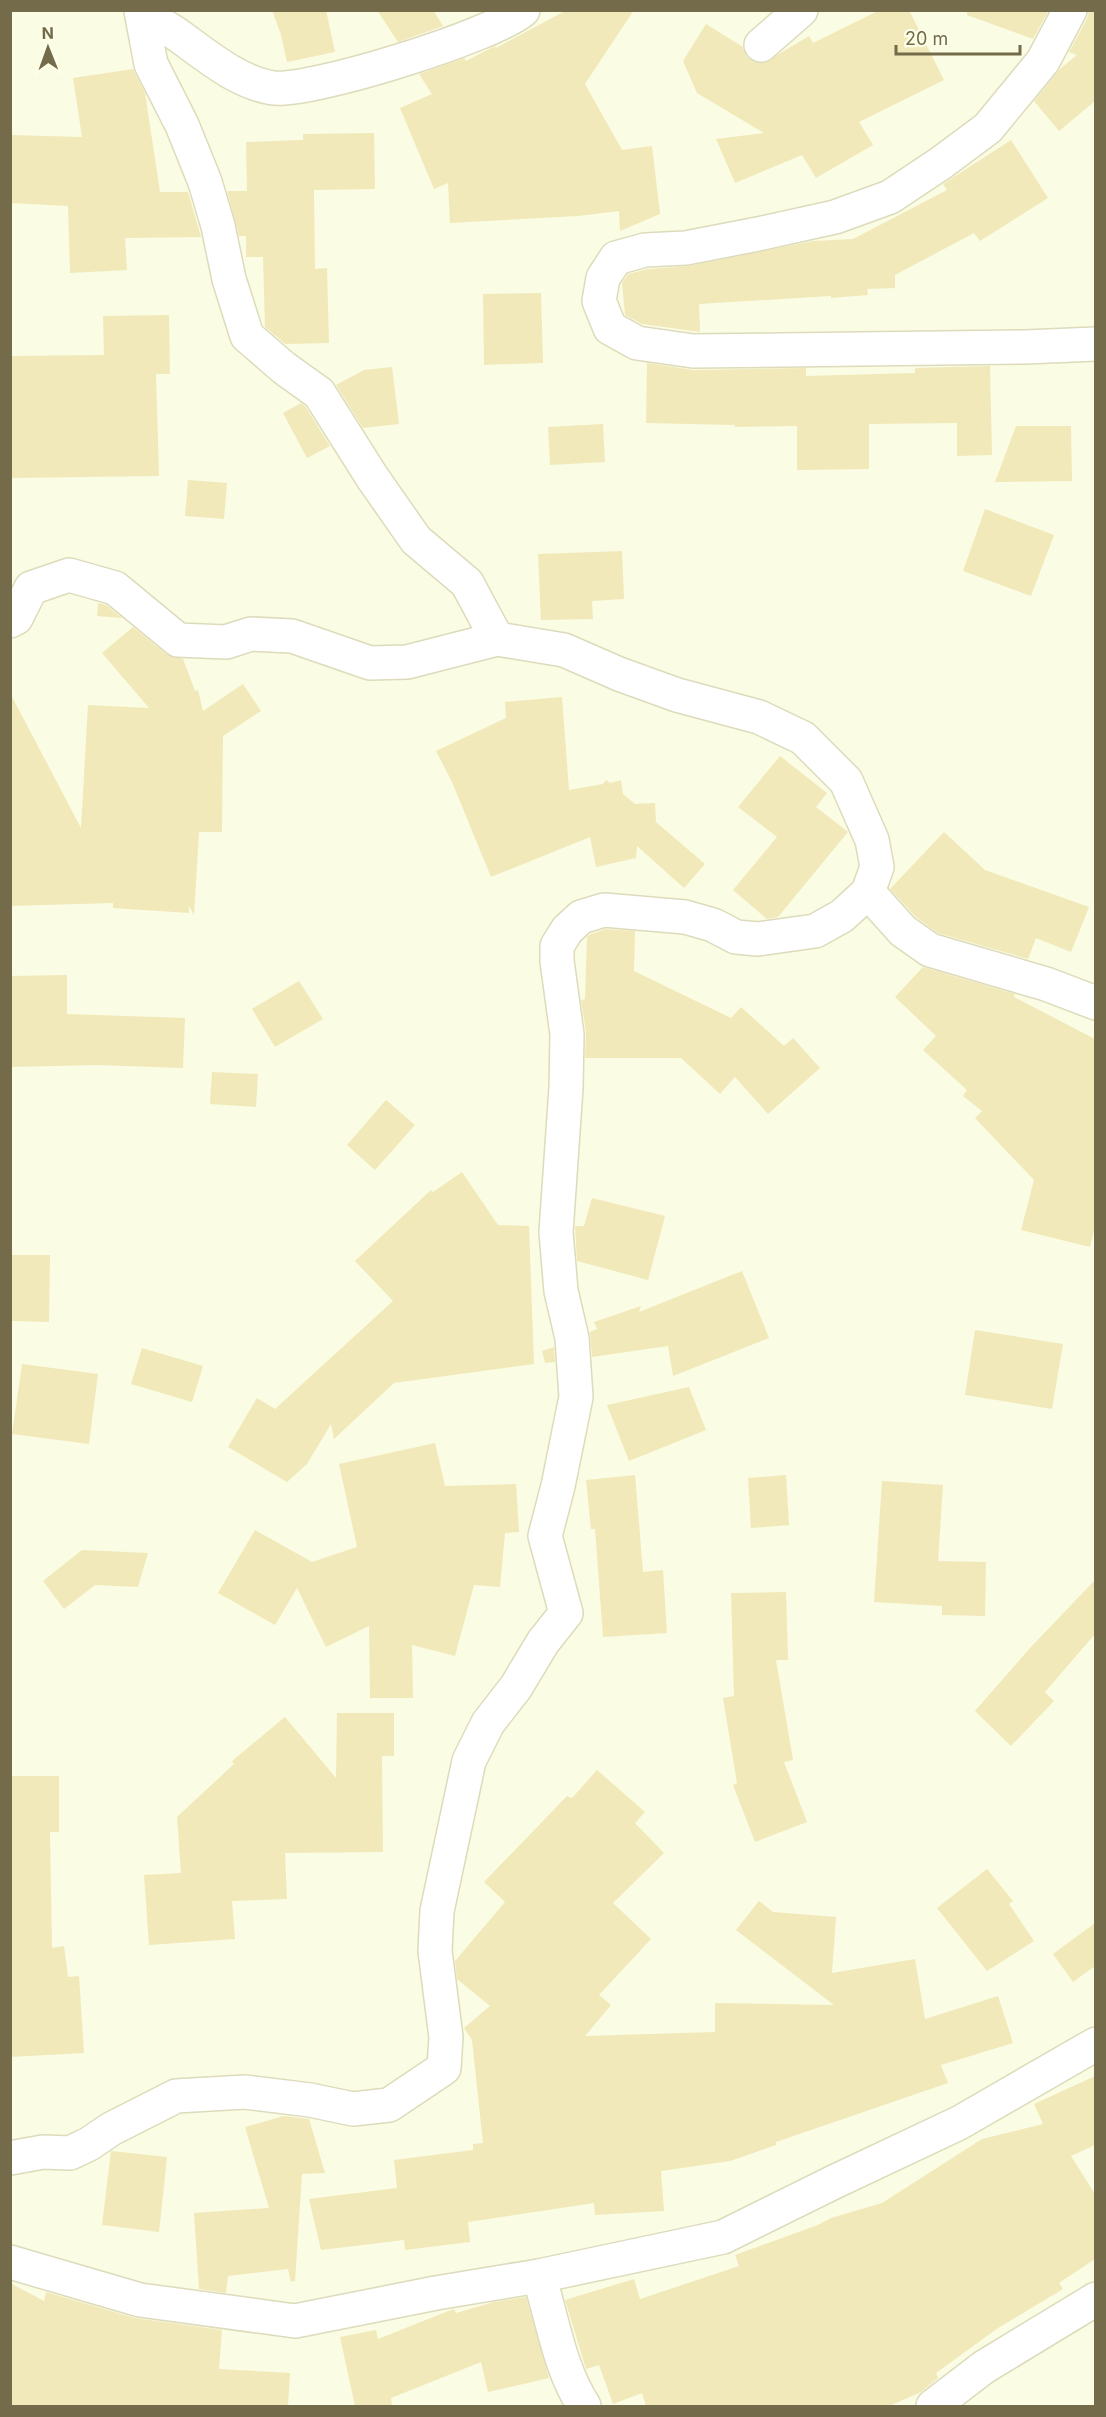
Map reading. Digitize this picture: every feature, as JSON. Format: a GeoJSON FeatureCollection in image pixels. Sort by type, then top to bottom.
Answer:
{"type":"FeatureCollection","features":[{"type":"Feature","properties":{"kind":"street"},"geometry":{"type":"LineString","coordinates":[[141,11],[240,77],[274,88],[326,82],[381,65],[481,33],[524,10]]}},
{"type":"Feature","properties":{"kind":"street"},"geometry":{"type":"LineString","coordinates":[[761,45],[801,10]]}},
{"type":"Feature","properties":{"kind":"street"},"geometry":{"type":"LineString","coordinates":[[1070,10],[1043,61],[988,128],[890,197],[835,217],[791,227],[686,248],[645,250],[616,258],[603,278],[599,301],[610,328],[637,344],[693,351],[1003,348],[1095,344]]}},
{"type":"Feature","properties":{"kind":"street"},"geometry":{"type":"LineString","coordinates":[[141,11],[151,64],[182,125],[205,182],[218,226],[229,279],[247,336],[284,368],[319,393],[372,477],[416,540],[467,584],[497,639]]}},
{"type":"Feature","properties":{"kind":"street"},"geometry":{"type":"LineString","coordinates":[[10,621],[15,618],[31,588],[69,575],[115,588],[178,640],[226,642],[251,633],[292,636],[370,663],[407,662],[497,639],[564,650],[619,674],[677,694],[759,717],[803,738],[846,781],[873,840],[877,867],[868,892],[842,916],[815,931],[758,939],[736,937],[713,925],[685,917],[627,910],[604,910],[581,917],[567,930],[557,946],[556,961],[567,1034],[566,1088],[556,1232],[561,1291],[572,1338],[576,1397],[558,1486],[545,1536],[566,1613],[543,1642],[516,1687],[488,1723],[469,1761],[437,1911],[435,1952],[446,2037],[444,2068],[389,2105],[353,2109],[310,2100],[245,2092],[176,2096],[70,2153],[43,2152],[10,2158]]}},
{"type":"Feature","properties":{"kind":"street"},"geometry":{"type":"LineString","coordinates":[[868,892],[903,931],[930,950],[1046,984],[1095,1003]]}},
{"type":"Feature","properties":{"kind":"street"},"geometry":{"type":"LineString","coordinates":[[10,2262],[140,2300],[296,2322],[436,2293],[539,2276],[723,2237],[834,2181],[959,2123],[1095,2044]]}},
{"type":"Feature","properties":{"kind":"street"},"geometry":{"type":"LineString","coordinates":[[539,2276],[561,2358],[574,2391],[584,2406]]}},
{"type":"Feature","properties":{"kind":"street"},"geometry":{"type":"LineString","coordinates":[[933,2406],[984,2367],[1095,2299]]}},
{"type":"Feature","properties":{"kind":"building"},"geometry":{"type":"Polygon","coordinates":[[[272,10],[326,10],[335,52],[287,62],[272,10]]]}},
{"type":"Feature","properties":{"kind":"building"},"geometry":{"type":"Polygon","coordinates":[[[377,10],[433,10],[443,26],[398,42],[377,10]]]}},
{"type":"Feature","properties":{"kind":"building"},"geometry":{"type":"Polygon","coordinates":[[[567,10],[634,10],[585,84],[622,150],[652,146],[660,214],[620,231],[619,211],[578,216],[450,223],[448,183],[434,189],[400,108],[432,94],[419,74],[464,58],[466,61],[495,46],[496,48],[567,10]]]}},
{"type":"Feature","properties":{"kind":"building"},"geometry":{"type":"Polygon","coordinates":[[[880,10],[909,10],[944,80],[859,122],[873,145],[816,178],[802,155],[735,183],[716,139],[764,133],[697,93],[683,61],[706,24],[743,47],[747,57],[754,62],[764,63],[809,36],[813,43],[880,10]]]}},
{"type":"Feature","properties":{"kind":"building"},"geometry":{"type":"Polygon","coordinates":[[[967,10],[1049,10],[1033,39],[967,15],[967,10]]]}},
{"type":"Feature","properties":{"kind":"building"},"geometry":{"type":"Polygon","coordinates":[[[1089,10],[1095,10],[1095,101],[1059,131],[1034,101],[1060,69],[1077,55],[1069,52],[1087,19],[1089,10]]]}},
{"type":"Feature","properties":{"kind":"building"},"geometry":{"type":"Polygon","coordinates":[[[133,69],[145,93],[160,192],[188,192],[201,237],[125,238],[127,270],[70,273],[68,206],[10,203],[10,135],[82,137],[73,78],[133,69]]]}},
{"type":"Feature","properties":{"kind":"building"},"geometry":{"type":"Polygon","coordinates":[[[374,133],[375,189],[314,190],[315,269],[327,268],[329,343],[285,344],[265,327],[263,257],[246,257],[246,236],[239,236],[227,191],[247,191],[246,142],[303,140],[303,134],[374,133]]]}},
{"type":"Feature","properties":{"kind":"building"},"geometry":{"type":"Polygon","coordinates":[[[1011,140],[1048,198],[980,241],[974,233],[895,275],[895,288],[867,289],[868,295],[699,304],[700,332],[642,324],[625,315],[622,283],[628,274],[648,269],[689,266],[813,241],[853,239],[947,190],[943,184],[1011,140]]]}},
{"type":"Feature","properties":{"kind":"building"},"geometry":{"type":"Polygon","coordinates":[[[541,293],[543,363],[484,365],[483,294],[541,293]]]}},
{"type":"Feature","properties":{"kind":"building"},"geometry":{"type":"Polygon","coordinates":[[[169,315],[170,374],[156,374],[159,476],[10,478],[10,356],[104,355],[103,316],[169,315]]]}},
{"type":"Feature","properties":{"kind":"building"},"geometry":{"type":"Polygon","coordinates":[[[647,363],[693,370],[806,368],[806,376],[915,373],[915,368],[990,366],[992,455],[957,456],[957,423],[869,424],[869,469],[797,470],[797,426],[735,427],[735,425],[646,423],[647,363]]]}},
{"type":"Feature","properties":{"kind":"building"},"geometry":{"type":"Polygon","coordinates":[[[392,367],[399,424],[363,428],[336,385],[364,370],[392,367]]]}},
{"type":"Feature","properties":{"kind":"building"},"geometry":{"type":"Polygon","coordinates":[[[301,403],[330,446],[307,458],[283,413],[301,403]]]}},
{"type":"Feature","properties":{"kind":"building"},"geometry":{"type":"Polygon","coordinates":[[[603,424],[605,462],[550,465],[548,427],[603,424]]]}},
{"type":"Feature","properties":{"kind":"building"},"geometry":{"type":"Polygon","coordinates":[[[1016,426],[1071,426],[1072,481],[995,482],[1016,426]]]}},
{"type":"Feature","properties":{"kind":"building"},"geometry":{"type":"Polygon","coordinates":[[[188,480],[227,483],[224,519],[185,516],[188,480]]]}},
{"type":"Feature","properties":{"kind":"building"},"geometry":{"type":"Polygon","coordinates":[[[985,509],[1054,535],[1031,596],[963,571],[985,509]]]}},
{"type":"Feature","properties":{"kind":"building"},"geometry":{"type":"Polygon","coordinates":[[[622,551],[624,599],[592,601],[593,619],[541,620],[538,554],[622,551]]]}},
{"type":"Feature","properties":{"kind":"building"},"geometry":{"type":"Polygon","coordinates":[[[98,603],[106,605],[122,618],[97,616],[98,603]]]}},
{"type":"Feature","properties":{"kind":"building"},"geometry":{"type":"Polygon","coordinates":[[[133,627],[166,654],[183,659],[195,691],[198,690],[203,711],[243,684],[261,711],[223,736],[222,832],[199,832],[194,915],[189,906],[189,913],[113,908],[113,903],[10,906],[10,693],[81,828],[88,705],[149,708],[102,653],[133,627]]]}},
{"type":"Feature","properties":{"kind":"building"},"geometry":{"type":"Polygon","coordinates":[[[562,697],[569,790],[603,784],[606,780],[610,783],[621,780],[623,794],[635,804],[655,803],[656,822],[705,864],[684,888],[637,846],[636,858],[596,867],[590,837],[491,877],[452,782],[436,751],[506,718],[505,702],[562,697]]]}},
{"type":"Feature","properties":{"kind":"building"},"geometry":{"type":"Polygon","coordinates":[[[780,756],[827,793],[816,807],[848,832],[778,917],[767,919],[733,890],[777,837],[738,807],[780,756]]]}},
{"type":"Feature","properties":{"kind":"building"},"geometry":{"type":"Polygon","coordinates":[[[944,832],[985,870],[1089,907],[1071,952],[1036,938],[1028,959],[938,933],[916,917],[890,889],[944,832]]]}},
{"type":"Feature","properties":{"kind":"building"},"geometry":{"type":"Polygon","coordinates":[[[606,929],[635,931],[634,971],[731,1018],[741,1007],[784,1046],[793,1038],[820,1068],[768,1114],[735,1077],[720,1094],[681,1058],[585,1058],[586,1032],[581,1000],[585,999],[587,937],[606,929]]]}},
{"type":"Feature","properties":{"kind":"building"},"geometry":{"type":"Polygon","coordinates":[[[923,967],[1015,994],[1014,997],[1095,1039],[1095,1226],[1090,1247],[1021,1230],[1034,1180],[975,1118],[982,1111],[963,1096],[967,1090],[923,1050],[936,1036],[895,997],[923,967]]]}},
{"type":"Feature","properties":{"kind":"building"},"geometry":{"type":"Polygon","coordinates":[[[67,975],[67,1014],[185,1018],[183,1068],[97,1065],[10,1067],[10,976],[67,975]]]}},
{"type":"Feature","properties":{"kind":"building"},"geometry":{"type":"Polygon","coordinates":[[[299,981],[323,1019],[275,1047],[252,1009],[299,981]]]}},
{"type":"Feature","properties":{"kind":"building"},"geometry":{"type":"Polygon","coordinates":[[[212,1072],[258,1074],[256,1107],[210,1104],[212,1072]]]}},
{"type":"Feature","properties":{"kind":"building"},"geometry":{"type":"Polygon","coordinates":[[[386,1100],[415,1125],[375,1170],[347,1145],[386,1100]]]}},
{"type":"Feature","properties":{"kind":"building"},"geometry":{"type":"Polygon","coordinates":[[[462,1172],[498,1225],[529,1226],[534,1364],[394,1383],[334,1439],[331,1424],[307,1464],[287,1482],[228,1447],[257,1398],[275,1409],[393,1301],[355,1261],[431,1190],[433,1192],[462,1172]]]}},
{"type":"Feature","properties":{"kind":"building"},"geometry":{"type":"Polygon","coordinates":[[[592,1198],[665,1216],[648,1280],[577,1261],[575,1226],[584,1226],[592,1198]]]}},
{"type":"Feature","properties":{"kind":"building"},"geometry":{"type":"Polygon","coordinates":[[[10,1255],[50,1255],[49,1322],[10,1321],[10,1255]]]}},
{"type":"Feature","properties":{"kind":"building"},"geometry":{"type":"Polygon","coordinates":[[[742,1271],[769,1338],[673,1376],[668,1346],[592,1357],[590,1332],[597,1329],[594,1322],[641,1306],[639,1312],[742,1271]]]}},
{"type":"Feature","properties":{"kind":"building"},"geometry":{"type":"Polygon","coordinates":[[[975,1330],[1063,1344],[1052,1409],[965,1395],[975,1330]]]}},
{"type":"Feature","properties":{"kind":"building"},"geometry":{"type":"Polygon","coordinates":[[[554,1347],[555,1362],[545,1363],[542,1351],[554,1347]]]}},
{"type":"Feature","properties":{"kind":"building"},"geometry":{"type":"Polygon","coordinates":[[[142,1348],[203,1366],[192,1402],[131,1384],[142,1348]]]}},
{"type":"Feature","properties":{"kind":"building"},"geometry":{"type":"Polygon","coordinates":[[[22,1364],[98,1374],[89,1444],[12,1434],[22,1364]]]}},
{"type":"Feature","properties":{"kind":"building"},"geometry":{"type":"Polygon","coordinates":[[[689,1387],[706,1430],[629,1461],[607,1405],[689,1387]]]}},
{"type":"Feature","properties":{"kind":"building"},"geometry":{"type":"Polygon","coordinates":[[[435,1443],[445,1486],[516,1484],[519,1532],[505,1533],[500,1587],[474,1585],[455,1656],[412,1645],[413,1698],[370,1698],[369,1626],[326,1647],[297,1588],[275,1625],[218,1593],[255,1530],[312,1562],[357,1547],[339,1464],[435,1443]]]}},
{"type":"Feature","properties":{"kind":"building"},"geometry":{"type":"Polygon","coordinates":[[[635,1475],[643,1572],[663,1570],[667,1633],[603,1637],[595,1529],[591,1529],[586,1480],[635,1475]]]}},
{"type":"Feature","properties":{"kind":"building"},"geometry":{"type":"Polygon","coordinates":[[[786,1475],[789,1525],[751,1528],[748,1478],[786,1475]]]}},
{"type":"Feature","properties":{"kind":"building"},"geometry":{"type":"Polygon","coordinates":[[[882,1481],[943,1485],[938,1561],[986,1562],[985,1616],[942,1615],[942,1606],[874,1602],[882,1481]]]}},
{"type":"Feature","properties":{"kind":"building"},"geometry":{"type":"Polygon","coordinates":[[[82,1550],[148,1553],[138,1587],[95,1585],[64,1609],[43,1581],[82,1550]]]}},
{"type":"Feature","properties":{"kind":"building"},"geometry":{"type":"Polygon","coordinates":[[[1095,1580],[1095,1634],[1045,1692],[1054,1701],[1011,1746],[975,1711],[1030,1648],[1095,1580]]]}},
{"type":"Feature","properties":{"kind":"building"},"geometry":{"type":"Polygon","coordinates":[[[786,1592],[788,1660],[776,1660],[793,1760],[784,1762],[807,1822],[755,1842],[733,1785],[737,1783],[723,1698],[734,1696],[731,1593],[786,1592]]]}},
{"type":"Feature","properties":{"kind":"building"},"geometry":{"type":"Polygon","coordinates":[[[337,1713],[394,1713],[394,1756],[382,1756],[383,1852],[285,1853],[287,1899],[232,1901],[235,1939],[149,1945],[144,1875],[181,1873],[177,1817],[234,1764],[232,1761],[285,1717],[336,1778],[337,1713]]]}},
{"type":"Feature","properties":{"kind":"building"},"geometry":{"type":"Polygon","coordinates":[[[597,1770],[645,1812],[635,1823],[664,1853],[613,1903],[651,1939],[599,1995],[611,2005],[585,2036],[715,2032],[715,2003],[834,2005],[736,1930],[759,1901],[773,1912],[836,1917],[832,1973],[915,1959],[925,2019],[998,1996],[1013,2043],[941,2065],[948,2083],[776,2142],[776,2145],[730,2161],[661,2171],[664,2211],[595,2215],[594,2203],[468,2222],[470,2242],[405,2250],[404,2240],[321,2250],[309,2199],[397,2188],[394,2160],[473,2150],[473,2144],[483,2143],[472,2040],[464,2028],[490,2006],[457,1979],[455,1961],[505,1902],[484,1882],[567,1796],[572,1798],[597,1770]]]}},
{"type":"Feature","properties":{"kind":"building"},"geometry":{"type":"Polygon","coordinates":[[[10,1776],[59,1776],[59,1832],[50,1832],[52,1948],[64,1946],[68,1977],[79,1976],[84,2053],[10,2057],[10,1776]]]}},
{"type":"Feature","properties":{"kind":"building"},"geometry":{"type":"Polygon","coordinates":[[[987,1869],[1013,1901],[1009,1904],[1034,1941],[987,1971],[937,1908],[987,1869]]]}},
{"type":"Feature","properties":{"kind":"building"},"geometry":{"type":"Polygon","coordinates":[[[1095,1923],[1095,1966],[1073,1982],[1053,1954],[1095,1923]]]}},
{"type":"Feature","properties":{"kind":"building"},"geometry":{"type":"Polygon","coordinates":[[[1095,2076],[1095,2145],[1071,2156],[1095,2194],[1095,2259],[1059,2283],[1063,2289],[998,2328],[936,2373],[938,2378],[921,2392],[889,2406],[646,2406],[642,2393],[613,2404],[599,2365],[586,2369],[565,2300],[634,2279],[640,2299],[739,2266],[735,2255],[818,2225],[831,2218],[882,2203],[982,2139],[1043,2124],[1034,2104],[1095,2076]]]}},
{"type":"Feature","properties":{"kind":"building"},"geometry":{"type":"Polygon","coordinates":[[[284,2116],[309,2119],[325,2173],[302,2174],[295,2281],[291,2282],[288,2269],[228,2276],[226,2293],[199,2289],[194,2213],[269,2208],[245,2127],[284,2116]]]}},
{"type":"Feature","properties":{"kind":"building"},"geometry":{"type":"Polygon","coordinates":[[[111,2151],[167,2157],[159,2232],[102,2225],[111,2151]]]}},
{"type":"Feature","properties":{"kind":"building"},"geometry":{"type":"Polygon","coordinates":[[[10,2283],[44,2301],[46,2292],[135,2318],[222,2330],[219,2369],[290,2373],[288,2406],[10,2406],[10,2283]]]}},
{"type":"Feature","properties":{"kind":"building"},"geometry":{"type":"Polygon","coordinates":[[[526,2297],[549,2378],[488,2392],[481,2362],[391,2398],[392,2406],[355,2406],[340,2337],[376,2330],[378,2339],[454,2309],[456,2313],[494,2302],[526,2297]]]}}]}
